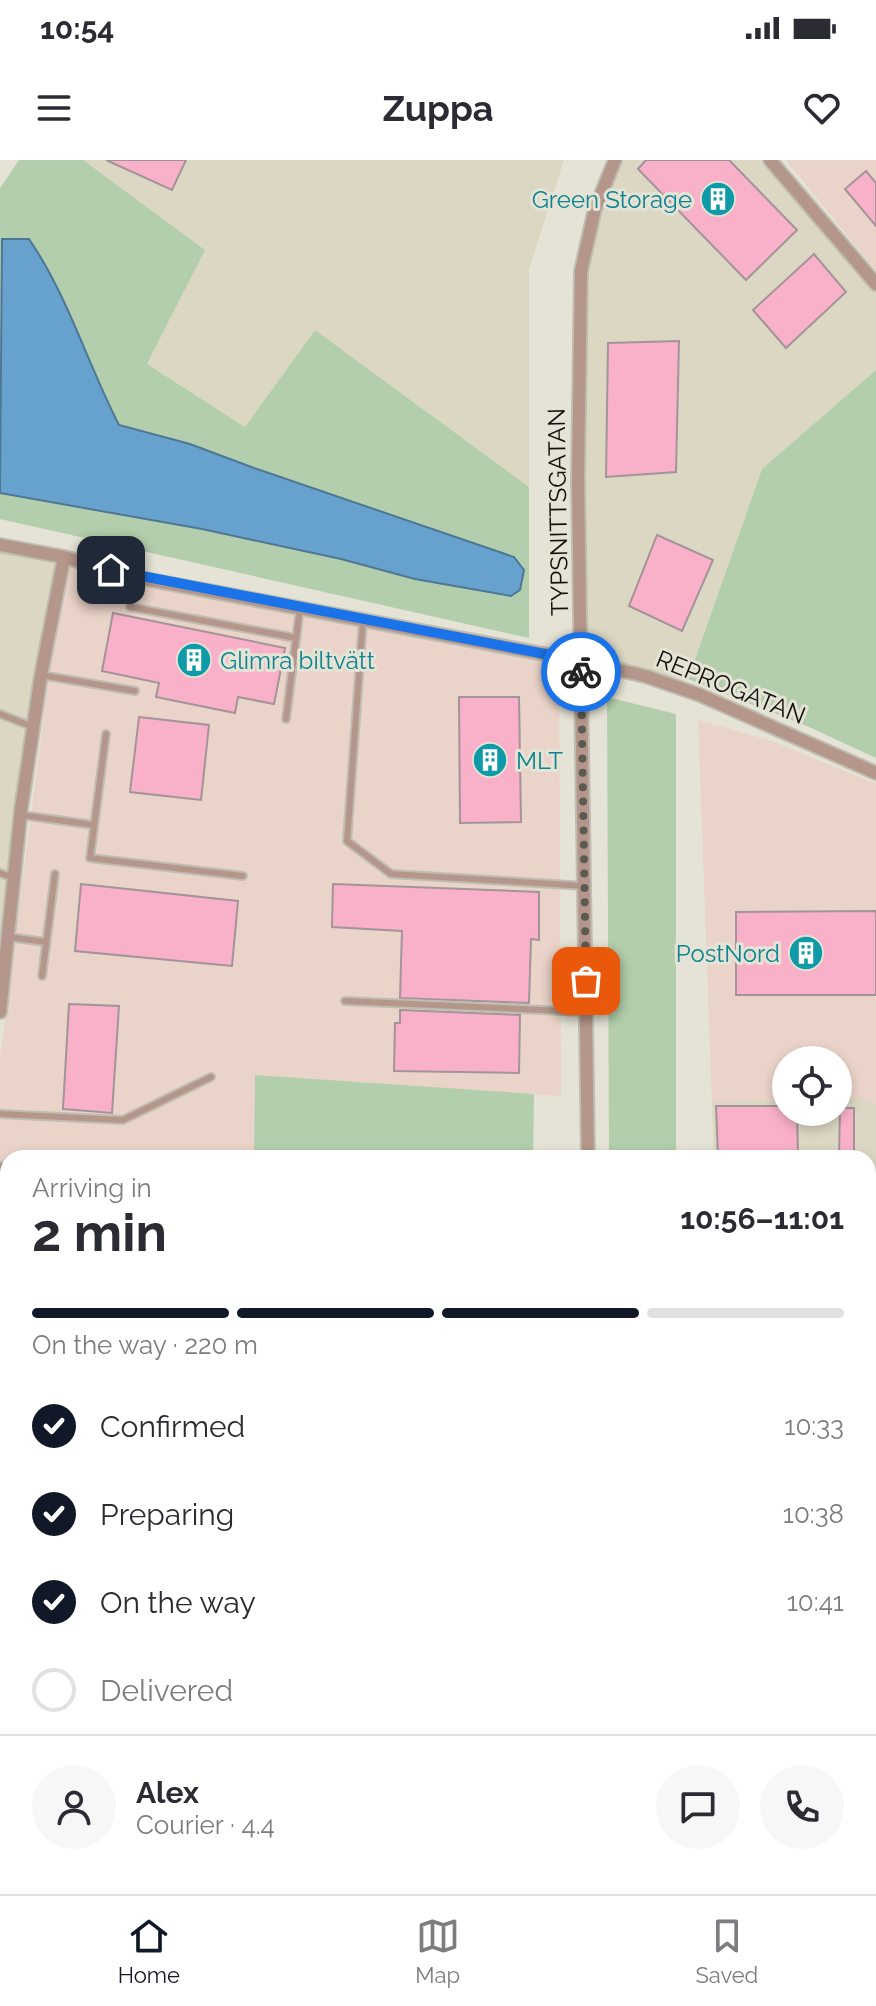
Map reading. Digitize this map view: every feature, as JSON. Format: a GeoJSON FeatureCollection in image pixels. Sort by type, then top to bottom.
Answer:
{"type":"FeatureCollection","features":[{"type":"Feature","properties":{"kind":"street","name":"TYPSNITTSGATAN"},"geometry":{"type":"LineString","coordinates":[[588,1150],[578,479],[581,271],[595,209],[615,160]]}},
{"type":"Feature","properties":{"kind":"street"},"geometry":{"type":"LineString","coordinates":[[770,160],[876,284]]}},
{"type":"Feature","properties":{"kind":"street","name":"REPROGATAN"},"geometry":{"type":"LineString","coordinates":[[0,545],[64,557],[134,577],[581,661],[645,676],[700,695],[876,773]]}},
{"type":"Feature","properties":{"kind":"street"},"geometry":{"type":"LineString","coordinates":[[0,1012],[33,727],[64,557]]}},
{"type":"Feature","properties":{"kind":"lane"},"geometry":{"type":"LineString","coordinates":[[134,577],[130,607],[296,638]]}},
{"type":"Feature","properties":{"kind":"lane"},"geometry":{"type":"LineString","coordinates":[[286,719],[300,608]]}},
{"type":"Feature","properties":{"kind":"lane"},"geometry":{"type":"LineString","coordinates":[[363,620],[347,841],[391,874],[585,886]]}},
{"type":"Feature","properties":{"kind":"lane"},"geometry":{"type":"LineString","coordinates":[[41,675],[135,691]]}},
{"type":"Feature","properties":{"kind":"lane"},"geometry":{"type":"LineString","coordinates":[[0,714],[33,727]]}},
{"type":"Feature","properties":{"kind":"lane"},"geometry":{"type":"LineString","coordinates":[[106,734],[90,858],[243,876]]}},
{"type":"Feature","properties":{"kind":"lane"},"geometry":{"type":"LineString","coordinates":[[21,815],[94,825]]}},
{"type":"Feature","properties":{"kind":"lane"},"geometry":{"type":"LineString","coordinates":[[0,873],[14,878]]}},
{"type":"Feature","properties":{"kind":"lane"},"geometry":{"type":"LineString","coordinates":[[42,976],[55,874]]}},
{"type":"Feature","properties":{"kind":"lane"},"geometry":{"type":"LineString","coordinates":[[8,937],[46,942]]}},
{"type":"Feature","properties":{"kind":"lane"},"geometry":{"type":"LineString","coordinates":[[345,1001],[586,1012]]}},
{"type":"Feature","properties":{"kind":"lane"},"geometry":{"type":"LineString","coordinates":[[0,1114],[123,1120],[211,1077]]}},
{"type":"Feature","properties":{"kind":"shaded area"},"geometry":{"type":"Polygon","coordinates":[[[83,160],[564,160],[529,269],[529,487],[315,330],[245,427],[147,364],[205,250],[83,160]]]}},
{"type":"Feature","properties":{"kind":"shaded area"},"geometry":{"type":"Polygon","coordinates":[[[615,160],[770,160],[876,289],[876,370],[762,469],[684,689],[581,661],[581,271],[615,160]]]}},
{"type":"Feature","properties":{"kind":"shaded area"},"geometry":{"type":"Polygon","coordinates":[[[786,160],[876,160],[876,271],[786,160]]]}},
{"type":"Feature","properties":{"kind":"shaded area"},"geometry":{"type":"Polygon","coordinates":[[[0,545],[64,557],[304,724],[48,671],[0,1017],[0,545]]]}},
{"type":"Feature","properties":{"kind":"shaded area"},"geometry":{"type":"Polygon","coordinates":[[[64,557],[559,657],[561,1096],[255,1075],[254,1150],[0,1150],[0,1058],[64,557]]]}},
{"type":"Feature","properties":{"kind":"shaded area"},"geometry":{"type":"Polygon","coordinates":[[[698,720],[772,741],[876,784],[876,1105],[861,1098],[852,1098],[852,1046],[772,1046],[772,1100],[712,1102],[698,720]]]}},
{"type":"Feature","properties":{"kind":"shaded area"},"geometry":{"type":"Polygon","coordinates":[[[852,1098],[861,1098],[876,1105],[876,1150],[714,1150],[712,1102],[772,1100],[772,1126],[852,1126],[852,1098]]]}},
{"type":"Feature","properties":{"kind":"green space"},"geometry":{"type":"Polygon","coordinates":[[[19,160],[83,160],[205,250],[147,364],[245,427],[315,330],[529,487],[529,638],[0,519],[0,188],[19,160]]]}},
{"type":"Feature","properties":{"kind":"green space"},"geometry":{"type":"Polygon","coordinates":[[[876,370],[876,758],[809,727],[688,679],[762,469],[876,370]]]}},
{"type":"Feature","properties":{"kind":"green space"},"geometry":{"type":"Polygon","coordinates":[[[607,697],[676,714],[676,1150],[609,1150],[607,697]]]}},
{"type":"Feature","properties":{"kind":"green space"},"geometry":{"type":"Polygon","coordinates":[[[255,1075],[534,1094],[533,1150],[254,1150],[255,1075]]]}},
{"type":"Feature","properties":{"kind":"water"},"geometry":{"type":"Polygon","coordinates":[[[2,239],[29,239],[43,261],[119,425],[190,444],[514,557],[524,570],[520,590],[511,596],[415,579],[341,559],[202,529],[0,493],[2,239]]]}},
{"type":"Feature","properties":{"kind":"building"},"geometry":{"type":"Polygon","coordinates":[[[106,160],[186,160],[172,190],[106,160]]]}},
{"type":"Feature","properties":{"kind":"building","name":"Green Storage"},"geometry":{"type":"Polygon","coordinates":[[[646,160],[729,160],[797,230],[746,280],[638,169],[646,160]]]}},
{"type":"Feature","properties":{"kind":"building"},"geometry":{"type":"Polygon","coordinates":[[[866,171],[876,183],[876,226],[845,189],[866,171]]]}},
{"type":"Feature","properties":{"kind":"building"},"geometry":{"type":"Polygon","coordinates":[[[814,254],[846,292],[786,348],[753,310],[814,254]]]}},
{"type":"Feature","properties":{"kind":"building"},"geometry":{"type":"Polygon","coordinates":[[[679,341],[676,472],[606,477],[608,343],[679,341]]]}},
{"type":"Feature","properties":{"kind":"building"},"geometry":{"type":"Polygon","coordinates":[[[657,535],[713,560],[682,631],[629,606],[657,535]]]}},
{"type":"Feature","properties":{"kind":"building","name":"Glimra biltvätt"},"geometry":{"type":"Polygon","coordinates":[[[113,613],[285,648],[274,704],[238,697],[235,713],[156,697],[159,683],[102,671],[113,613]]]}},
{"type":"Feature","properties":{"kind":"building","name":"MLT"},"geometry":{"type":"Polygon","coordinates":[[[459,697],[519,697],[521,822],[460,823],[459,697]]]}},
{"type":"Feature","properties":{"kind":"building"},"geometry":{"type":"Polygon","coordinates":[[[139,717],[209,725],[201,800],[130,792],[139,717]]]}},
{"type":"Feature","properties":{"kind":"building"},"geometry":{"type":"Polygon","coordinates":[[[81,884],[238,901],[232,966],[75,951],[81,884]]]}},
{"type":"Feature","properties":{"kind":"building"},"geometry":{"type":"Polygon","coordinates":[[[333,884],[539,892],[539,940],[531,939],[529,1003],[400,998],[402,931],[332,927],[333,884]]]}},
{"type":"Feature","properties":{"kind":"building","name":"PostNord"},"geometry":{"type":"Polygon","coordinates":[[[876,911],[876,995],[736,995],[736,912],[876,911]]]}},
{"type":"Feature","properties":{"kind":"building"},"geometry":{"type":"Polygon","coordinates":[[[69,1004],[119,1006],[112,1113],[63,1109],[69,1004]]]}},
{"type":"Feature","properties":{"kind":"building"},"geometry":{"type":"Polygon","coordinates":[[[400,1010],[520,1015],[519,1073],[394,1071],[395,1023],[400,1023],[400,1010]]]}},
{"type":"Feature","properties":{"kind":"building"},"geometry":{"type":"Polygon","coordinates":[[[716,1106],[772,1106],[772,1126],[797,1126],[798,1150],[718,1150],[716,1106]]]}},
{"type":"Feature","properties":{"kind":"building"},"geometry":{"type":"Polygon","coordinates":[[[852,1108],[854,1108],[854,1150],[839,1150],[840,1126],[852,1126],[852,1108]]]}},
{"type":"Feature","properties":{"kind":"way so far"},"geometry":{"type":"LineString","coordinates":[[581,672],[586,981]]}},
{"type":"Feature","properties":{"kind":"place","name":"Green Storage"},"geometry":{"type":"Point","coordinates":[718,199]}},
{"type":"Feature","properties":{"kind":"place","name":"Glimra biltvätt"},"geometry":{"type":"Point","coordinates":[194,660]}},
{"type":"Feature","properties":{"kind":"place","name":"MLT"},"geometry":{"type":"Point","coordinates":[490,760]}},
{"type":"Feature","properties":{"kind":"place","name":"PostNord"},"geometry":{"type":"Point","coordinates":[806,953]}},
{"type":"Feature","properties":{"kind":"route"},"geometry":{"type":"LineString","coordinates":[[111,570],[134,577],[581,661],[581,672]]}}]}
